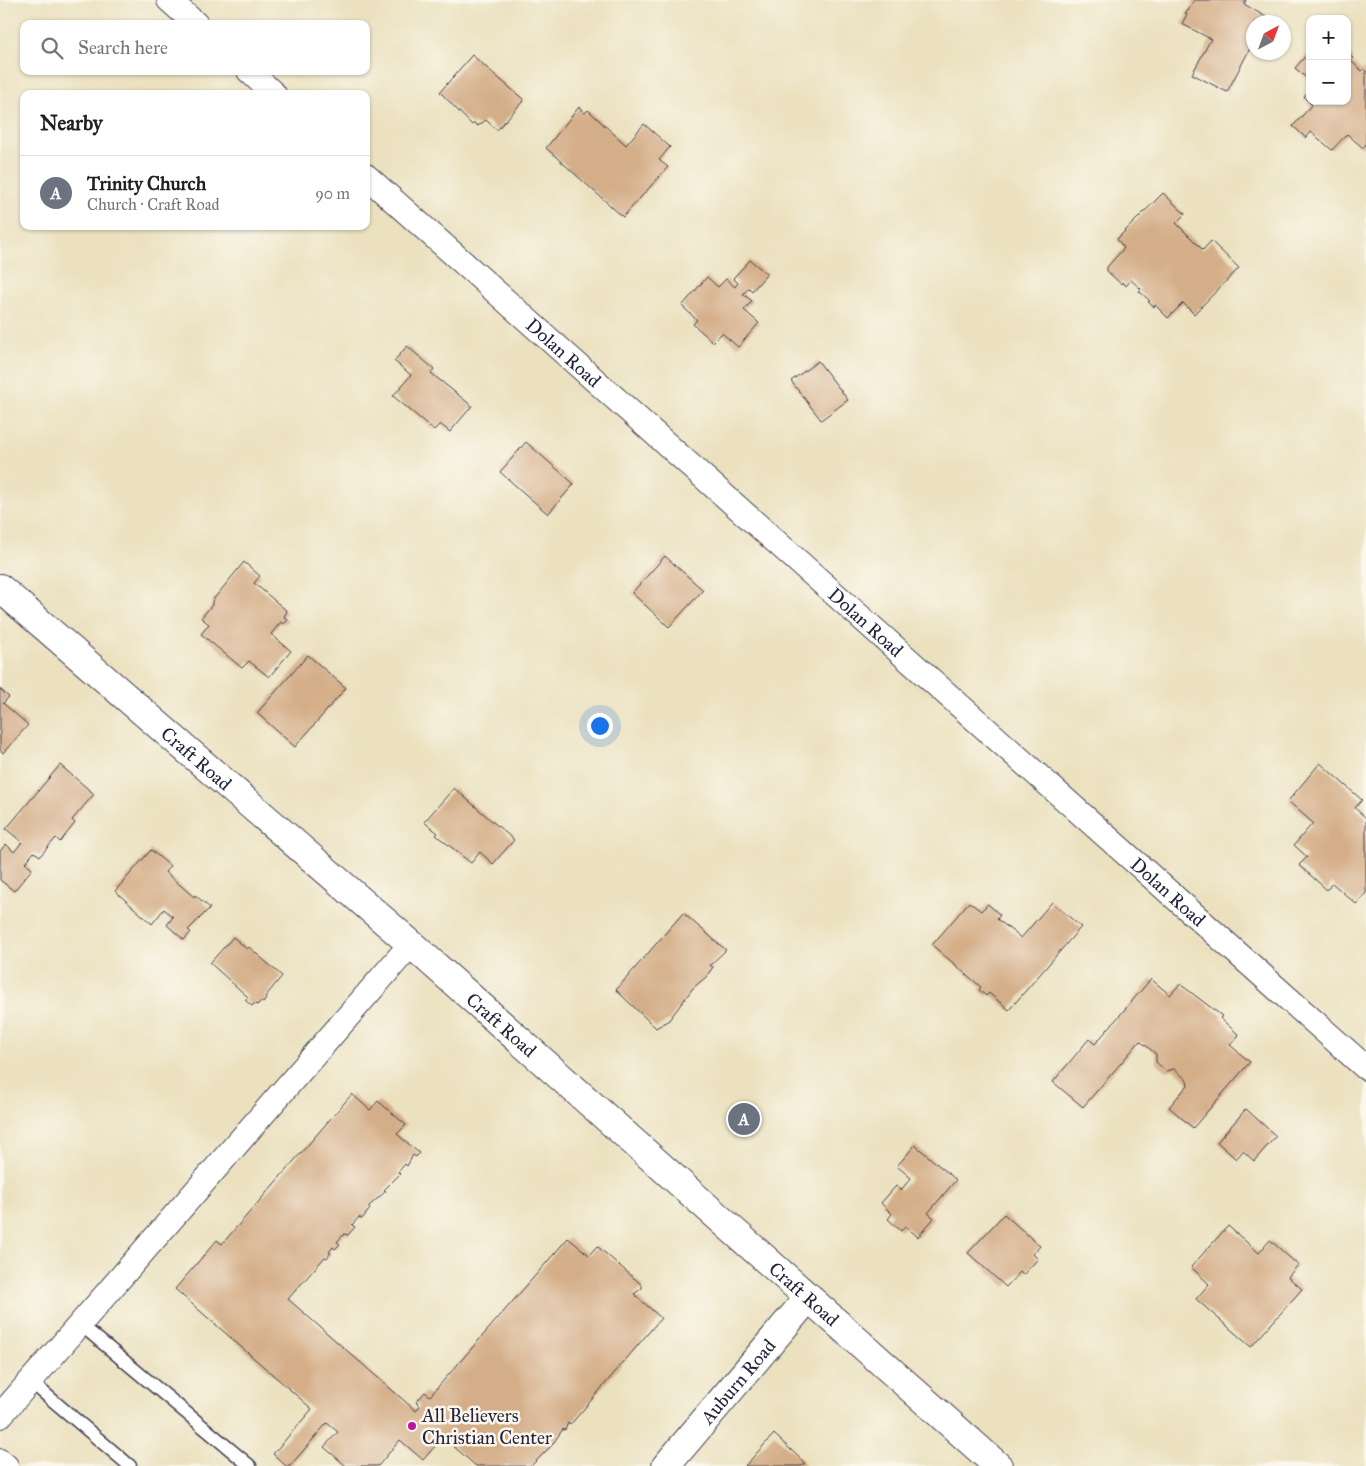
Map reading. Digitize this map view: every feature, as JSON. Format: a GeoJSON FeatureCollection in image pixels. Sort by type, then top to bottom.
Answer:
{"type":"FeatureCollection","features":[{"type":"Feature","properties":{"kind":"street"},"geometry":{"type":"LineString","coordinates":[[170,0],[192,20]]}},
{"type":"Feature","properties":{"kind":"street"},"geometry":{"type":"LineString","coordinates":[[253,75],[270,90]]}},
{"type":"Feature","properties":{"kind":"street","name":"Dolan Road"},"geometry":{"type":"LineString","coordinates":[[370,180],[1366,1068]]}},
{"type":"Feature","properties":{"kind":"street","name":"Craft Road"},"geometry":{"type":"LineString","coordinates":[[0,588],[411,944],[998,1466]]}},
{"type":"Feature","properties":{"kind":"street"},"geometry":{"type":"LineString","coordinates":[[0,1416],[411,944]]}},
{"type":"Feature","properties":{"kind":"street","name":"Auburn Road"},"geometry":{"type":"LineString","coordinates":[[666,1466],[810,1297]]}},
{"type":"Feature","properties":{"kind":"street"},"geometry":{"type":"LineString","coordinates":[[0,1460],[6,1466]]}},
{"type":"Feature","properties":{"kind":"lane"},"geometry":{"type":"LineString","coordinates":[[80,1324],[250,1466]]}},
{"type":"Feature","properties":{"kind":"lane"},"geometry":{"type":"LineString","coordinates":[[30,1382],[130,1466]]}},
{"type":"Feature","properties":{"kind":"building"},"geometry":{"type":"Polygon","coordinates":[[[1194,0],[1246,0],[1244,4],[1263,15],[1246,15],[1246,56],[1227,92],[1192,74],[1211,39],[1182,24],[1187,14],[1185,13],[1194,0]]]}},
{"type":"Feature","properties":{"kind":"building"},"geometry":{"type":"Polygon","coordinates":[[[472,55],[524,100],[497,130],[486,120],[478,126],[474,123],[472,125],[440,92],[472,55]]]}},
{"type":"Feature","properties":{"kind":"building"},"geometry":{"type":"Polygon","coordinates":[[[1306,56],[1306,78],[1295,68],[1306,56]]]}},
{"type":"Feature","properties":{"kind":"building"},"geometry":{"type":"Polygon","coordinates":[[[1351,61],[1362,71],[1364,69],[1366,71],[1366,144],[1363,148],[1347,134],[1332,150],[1311,132],[1306,138],[1293,126],[1312,105],[1351,105],[1351,61]]]}},
{"type":"Feature","properties":{"kind":"building"},"geometry":{"type":"Polygon","coordinates":[[[579,107],[585,113],[588,110],[626,145],[644,124],[670,147],[659,160],[668,167],[623,217],[546,148],[579,107]]]}},
{"type":"Feature","properties":{"kind":"building"},"geometry":{"type":"Polygon","coordinates":[[[1163,193],[1185,214],[1176,223],[1203,250],[1211,241],[1239,268],[1194,314],[1183,303],[1168,318],[1155,305],[1154,307],[1148,302],[1150,301],[1139,291],[1141,289],[1131,280],[1126,286],[1122,282],[1121,284],[1107,271],[1107,267],[1124,248],[1117,239],[1163,193]]]}},
{"type":"Feature","properties":{"kind":"building"},"geometry":{"type":"Polygon","coordinates":[[[750,260],[767,274],[752,291],[749,288],[743,294],[752,301],[744,310],[759,323],[738,347],[722,333],[713,342],[693,324],[697,320],[682,306],[707,277],[718,287],[726,279],[735,287],[738,283],[733,278],[750,260]]]}},
{"type":"Feature","properties":{"kind":"building"},"geometry":{"type":"Polygon","coordinates":[[[407,346],[434,369],[431,373],[472,406],[450,432],[440,424],[434,430],[393,396],[411,375],[394,361],[407,346]]]}},
{"type":"Feature","properties":{"kind":"building"},"geometry":{"type":"Polygon","coordinates":[[[818,361],[848,400],[821,420],[791,381],[818,361]]]}},
{"type":"Feature","properties":{"kind":"building"},"geometry":{"type":"Polygon","coordinates":[[[526,442],[574,484],[548,514],[500,472],[526,442]]]}},
{"type":"Feature","properties":{"kind":"building"},"geometry":{"type":"Polygon","coordinates":[[[665,556],[703,590],[669,627],[632,593],[665,556]]]}},
{"type":"Feature","properties":{"kind":"building"},"geometry":{"type":"Polygon","coordinates":[[[244,562],[260,576],[254,583],[287,611],[284,617],[288,620],[284,624],[281,622],[271,634],[291,651],[269,677],[249,661],[242,668],[201,634],[209,624],[201,618],[212,605],[212,601],[244,562]]]}},
{"type":"Feature","properties":{"kind":"building"},"geometry":{"type":"Polygon","coordinates":[[[308,655],[346,688],[295,747],[257,713],[308,655]]]}},
{"type":"Feature","properties":{"kind":"building"},"geometry":{"type":"Polygon","coordinates":[[[0,689],[9,697],[3,703],[28,725],[3,753],[0,750],[0,689]]]}},
{"type":"Feature","properties":{"kind":"building"},"geometry":{"type":"Polygon","coordinates":[[[1320,763],[1362,800],[1355,808],[1366,818],[1366,893],[1356,904],[1332,883],[1327,890],[1299,865],[1307,857],[1294,845],[1313,823],[1288,801],[1320,763]]]}},
{"type":"Feature","properties":{"kind":"building"},"geometry":{"type":"Polygon","coordinates":[[[60,765],[94,794],[72,820],[75,823],[60,842],[56,838],[40,856],[34,852],[25,863],[32,869],[14,891],[0,880],[0,851],[6,844],[14,852],[22,842],[6,829],[60,765]]]}},
{"type":"Feature","properties":{"kind":"building"},"geometry":{"type":"Polygon","coordinates":[[[454,788],[514,840],[493,864],[480,852],[471,863],[436,835],[438,833],[424,822],[454,788]]]}},
{"type":"Feature","properties":{"kind":"building"},"geometry":{"type":"Polygon","coordinates":[[[151,850],[170,866],[165,872],[210,908],[188,930],[191,932],[184,940],[167,925],[173,917],[164,909],[152,924],[115,891],[151,850]]]}},
{"type":"Feature","properties":{"kind":"building"},"geometry":{"type":"Polygon","coordinates":[[[969,902],[981,911],[988,904],[1000,915],[997,919],[1021,938],[1052,902],[1081,927],[1009,1010],[989,993],[986,996],[979,990],[981,987],[932,945],[969,902]]]}},
{"type":"Feature","properties":{"kind":"building"},"geometry":{"type":"Polygon","coordinates":[[[683,913],[726,950],[710,965],[713,967],[706,977],[693,988],[669,1020],[656,1028],[616,990],[683,913]]]}},
{"type":"Feature","properties":{"kind":"building"},"geometry":{"type":"Polygon","coordinates":[[[233,937],[247,949],[249,947],[282,976],[265,997],[267,998],[263,1003],[261,1001],[257,1005],[255,1003],[252,1006],[245,1000],[248,997],[210,963],[233,937]]]}},
{"type":"Feature","properties":{"kind":"building"},"geometry":{"type":"Polygon","coordinates":[[[1151,979],[1170,995],[1180,984],[1222,1016],[1220,1018],[1239,1035],[1230,1045],[1250,1062],[1193,1128],[1169,1107],[1188,1085],[1187,1080],[1174,1069],[1166,1071],[1156,1062],[1156,1054],[1140,1041],[1083,1107],[1053,1082],[1089,1039],[1095,1044],[1151,979]]]}},
{"type":"Feature","properties":{"kind":"building"},"geometry":{"type":"Polygon","coordinates":[[[352,1094],[370,1110],[378,1101],[406,1125],[397,1134],[419,1153],[416,1157],[413,1155],[407,1166],[405,1164],[398,1172],[400,1174],[384,1190],[386,1191],[368,1207],[370,1209],[362,1219],[359,1217],[352,1225],[355,1227],[348,1235],[344,1234],[337,1242],[340,1244],[335,1249],[333,1247],[327,1258],[325,1257],[288,1299],[416,1411],[420,1406],[416,1402],[425,1392],[430,1396],[568,1238],[589,1255],[597,1246],[642,1285],[642,1288],[634,1294],[661,1318],[570,1425],[568,1423],[565,1430],[563,1429],[552,1445],[531,1466],[476,1466],[443,1437],[423,1460],[400,1440],[378,1466],[346,1466],[324,1447],[338,1432],[327,1423],[290,1466],[286,1466],[273,1454],[312,1409],[175,1289],[217,1240],[222,1244],[352,1094]]]}},
{"type":"Feature","properties":{"kind":"building"},"geometry":{"type":"Polygon","coordinates":[[[1246,1109],[1276,1136],[1254,1161],[1243,1151],[1236,1159],[1217,1142],[1246,1109]]]}},
{"type":"Feature","properties":{"kind":"building"},"geometry":{"type":"Polygon","coordinates":[[[915,1145],[956,1180],[928,1213],[934,1218],[918,1237],[905,1226],[901,1231],[888,1219],[892,1214],[881,1203],[896,1186],[901,1190],[911,1178],[897,1166],[915,1145]]]}},
{"type":"Feature","properties":{"kind":"building"},"geometry":{"type":"Polygon","coordinates":[[[1004,1214],[1040,1246],[1033,1254],[1038,1259],[1023,1275],[1020,1272],[1006,1287],[968,1253],[1004,1214]]]}},
{"type":"Feature","properties":{"kind":"building"},"geometry":{"type":"Polygon","coordinates":[[[1228,1226],[1259,1253],[1270,1240],[1298,1265],[1288,1277],[1302,1289],[1251,1347],[1196,1299],[1209,1284],[1191,1267],[1228,1226]]]}},
{"type":"Feature","properties":{"kind":"building"},"geometry":{"type":"Polygon","coordinates":[[[774,1434],[805,1463],[802,1466],[745,1466],[774,1434]]]}},
{"type":"Feature","properties":{"kind":"place","name":"Trinity Church"},"geometry":{"type":"Point","coordinates":[744,1119]}},
{"type":"Feature","properties":{"kind":"place","name":"All Believers Christian Center"},"geometry":{"type":"Point","coordinates":[412,1426]}}]}
